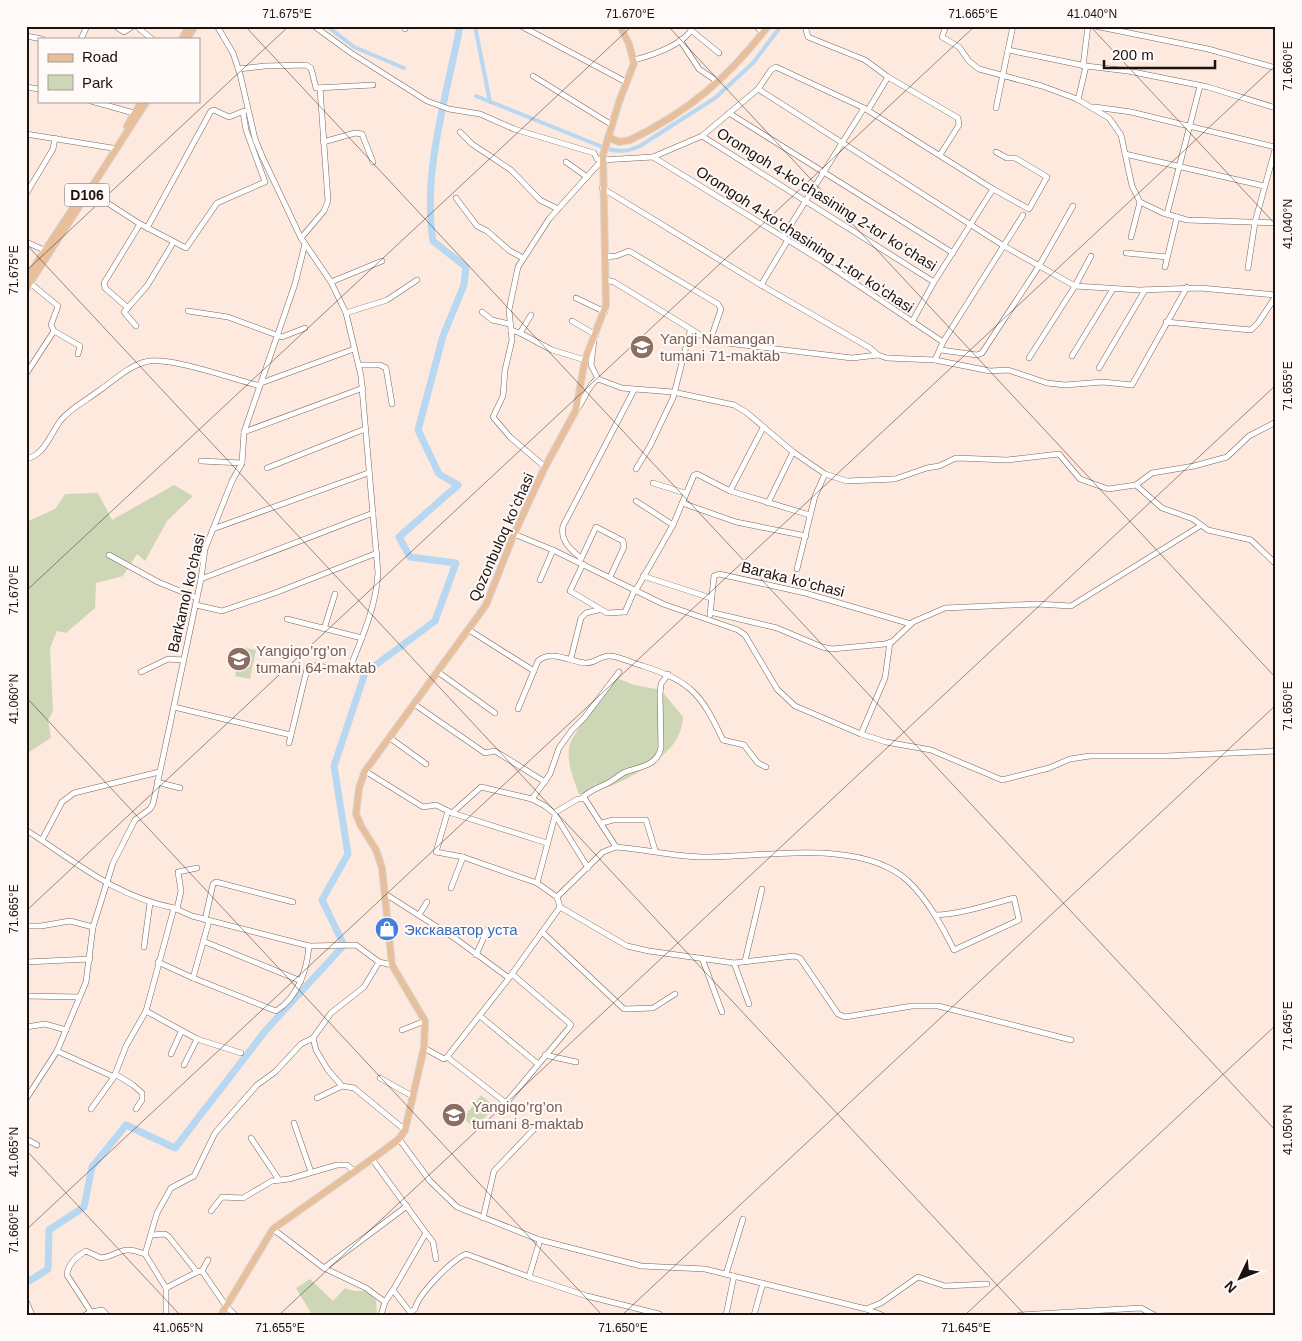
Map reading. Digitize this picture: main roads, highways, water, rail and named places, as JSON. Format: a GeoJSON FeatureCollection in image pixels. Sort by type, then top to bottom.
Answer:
{"type":"FeatureCollection","features":[{"type":"Feature","properties":{"kind":"main road"},"geometry":{"type":"LineString","coordinates":[[183,38],[190,26]]}},
{"type":"Feature","properties":{"kind":"main road"},"geometry":{"type":"LineString","coordinates":[[188,38],[195,26]]}},
{"type":"Feature","properties":{"kind":"main road","name":"Qozonbuloq koʻchasi"},"geometry":{"type":"LineString","coordinates":[[221,1315],[273,1229],[399,1139],[405,1130],[424,1048],[425,1021],[392,965],[382,868],[376,850],[356,814],[359,788],[365,771],[492,596],[514,534],[576,410],[585,360],[605,312],[603,157],[634,60],[620,26]]}},
{"type":"Feature","properties":{"kind":"main road"},"geometry":{"type":"LineString","coordinates":[[607,140],[621,142],[633,138],[700,98],[739,64],[768,26]]}},
{"type":"Feature","properties":{"kind":"main road","name":"D106"},"geometry":{"type":"LineString","coordinates":[[28,284],[30,267],[44,250],[141,102]]}},
{"type":"Feature","properties":{"kind":"main road","name":"D106"},"geometry":{"type":"LineString","coordinates":[[28,284],[146,102]]}},
{"type":"Feature","properties":{"kind":"waterway"},"geometry":{"type":"LineString","coordinates":[[327,26],[354,47],[404,68]]}},
{"type":"Feature","properties":{"kind":"waterway"},"geometry":{"type":"LineString","coordinates":[[26,1283],[48,1269],[49,1230],[84,1207],[92,1167],[126,1125],[175,1148],[266,1030],[344,945],[322,900],[348,854],[334,766],[365,673],[435,621],[456,563],[410,557],[399,537],[458,485],[439,474],[418,430],[443,336],[464,285],[466,267],[433,241],[430,215],[433,161],[460,26]]}},
{"type":"Feature","properties":{"kind":"waterway"},"geometry":{"type":"LineString","coordinates":[[475,26],[490,102]]}},
{"type":"Feature","properties":{"kind":"waterway"},"geometry":{"type":"LineString","coordinates":[[476,96],[605,148],[618,151],[627,150],[640,146],[715,98],[753,63],[781,26]]}},
{"type":"Feature","properties":{"kind":"place","name":"Yangi Namangan tumani 71-maktab"},"geometry":{"type":"Point","coordinates":[642,347]}},
{"type":"Feature","properties":{"kind":"place","name":"Yangiqo’rg’on tumani 64-maktab"},"geometry":{"type":"Point","coordinates":[239,659]}},
{"type":"Feature","properties":{"kind":"place","name":"Экскаватор уста"},"geometry":{"type":"Point","coordinates":[387,929]}},
{"type":"Feature","properties":{"kind":"place","name":"Yangiqo’rg’on tumani 8-maktab"},"geometry":{"type":"Point","coordinates":[454,1115]}}]}
